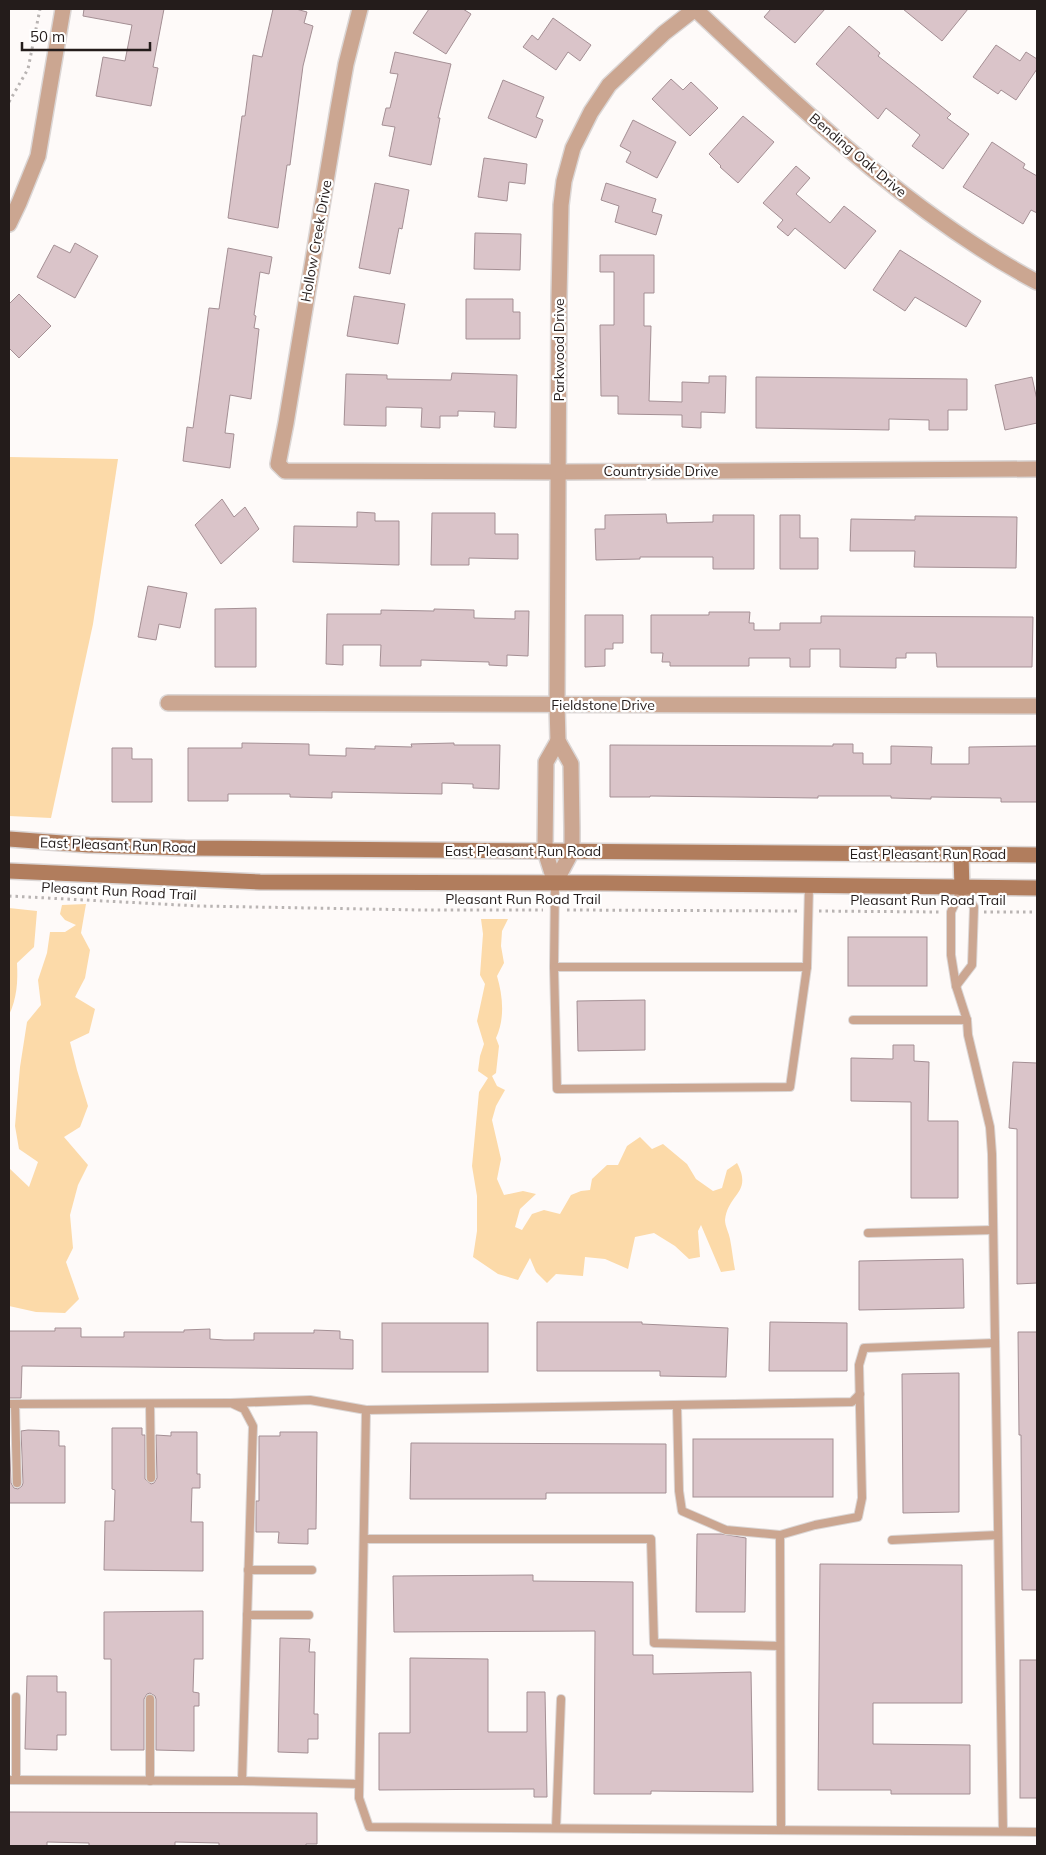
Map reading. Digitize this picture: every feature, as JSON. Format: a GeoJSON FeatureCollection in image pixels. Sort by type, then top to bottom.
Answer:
{"type":"FeatureCollection","features":[{"type":"Feature","properties":{"kind":"main road","name":"East Pleasant Run Road"},"geometry":{"type":"LineString","coordinates":[[9,839],[89,845],[185,848],[1037,855]]}},
{"type":"Feature","properties":{"kind":"main road"},"geometry":{"type":"LineString","coordinates":[[961,855],[962,888]]}},
{"type":"Feature","properties":{"kind":"main road"},"geometry":{"type":"LineString","coordinates":[[9,871],[260,882],[1037,888]]}},
{"type":"Feature","properties":{"kind":"street"},"geometry":{"type":"LineString","coordinates":[[9,224],[38,156],[63,9]]}},
{"type":"Feature","properties":{"kind":"street","name":"Hollow Creek Drive"},"geometry":{"type":"LineString","coordinates":[[285,471],[278,464],[346,64],[360,9]]}},
{"type":"Feature","properties":{"kind":"street","name":"Bending Oak Drive"},"geometry":{"type":"LineString","coordinates":[[695,9],[813,118],[887,181],[942,222],[1015,270],[1037,282]]}},
{"type":"Feature","properties":{"kind":"street","name":"Parkwood Drive"},"geometry":{"type":"LineString","coordinates":[[555,883],[572,851],[571,764],[558,741],[557,705],[561,205],[564,181],[573,148],[591,112],[609,85],[658,38],[695,9]]}},
{"type":"Feature","properties":{"kind":"street","name":"Countryside Drive"},"geometry":{"type":"LineString","coordinates":[[285,471],[558,472],[1037,469]]}},
{"type":"Feature","properties":{"kind":"street","name":"Fieldstone Drive"},"geometry":{"type":"LineString","coordinates":[[168,703],[1037,706]]}},
{"type":"Feature","properties":{"kind":"street"},"geometry":{"type":"LineString","coordinates":[[555,883],[545,851],[546,762],[558,741]]}},
{"type":"Feature","properties":{"kind":"lane"},"geometry":{"type":"LineString","coordinates":[[555,883],[554,967],[557,1089],[790,1087],[807,967],[809,886]]}},
{"type":"Feature","properties":{"kind":"lane"},"geometry":{"type":"LineString","coordinates":[[962,888],[951,912],[951,955],[956,986],[967,1020],[968,1034],[990,1127],[992,1154],[1003,1831]]}},
{"type":"Feature","properties":{"kind":"lane"},"geometry":{"type":"LineString","coordinates":[[956,986],[972,965],[974,907],[962,888]]}},
{"type":"Feature","properties":{"kind":"lane"},"geometry":{"type":"LineString","coordinates":[[554,967],[807,967]]}},
{"type":"Feature","properties":{"kind":"lane"},"geometry":{"type":"LineString","coordinates":[[853,1020],[967,1020]]}},
{"type":"Feature","properties":{"kind":"lane"},"geometry":{"type":"LineString","coordinates":[[868,1233],[993,1230]]}},
{"type":"Feature","properties":{"kind":"lane"},"geometry":{"type":"LineString","coordinates":[[677,1406],[679,1491],[682,1511],[726,1530],[780,1535],[815,1525],[858,1517],[862,1498],[859,1365],[864,1348],[995,1343]]}},
{"type":"Feature","properties":{"kind":"lane"},"geometry":{"type":"LineString","coordinates":[[17,1483],[12,1404],[231,1403],[310,1400],[366,1410],[852,1402],[860,1394]]}},
{"type":"Feature","properties":{"kind":"lane"},"geometry":{"type":"LineString","coordinates":[[231,1403],[244,1409],[252,1426],[242,1781]]}},
{"type":"Feature","properties":{"kind":"lane"},"geometry":{"type":"LineString","coordinates":[[150,1404],[151,1478]]}},
{"type":"Feature","properties":{"kind":"lane"},"geometry":{"type":"LineString","coordinates":[[366,1410],[359,1798],[369,1827],[1037,1832]]}},
{"type":"Feature","properties":{"kind":"lane"},"geometry":{"type":"LineString","coordinates":[[780,1535],[781,1830]]}},
{"type":"Feature","properties":{"kind":"lane"},"geometry":{"type":"LineString","coordinates":[[892,1540],[998,1536]]}},
{"type":"Feature","properties":{"kind":"lane"},"geometry":{"type":"LineString","coordinates":[[364,1539],[651,1539],[654,1643],[780,1646]]}},
{"type":"Feature","properties":{"kind":"lane"},"geometry":{"type":"LineString","coordinates":[[248,1570],[312,1570]]}},
{"type":"Feature","properties":{"kind":"lane"},"geometry":{"type":"LineString","coordinates":[[247,1616],[310,1616]]}},
{"type":"Feature","properties":{"kind":"lane"},"geometry":{"type":"LineString","coordinates":[[16,1698],[12,1780],[242,1781],[359,1784]]}},
{"type":"Feature","properties":{"kind":"lane"},"geometry":{"type":"LineString","coordinates":[[150,1699],[150,1781]]}},
{"type":"Feature","properties":{"kind":"lane"},"geometry":{"type":"LineString","coordinates":[[556,1828],[561,1699]]}},
{"type":"Feature","properties":{"kind":"path"},"geometry":{"type":"LineString","coordinates":[[9,102],[28,69],[40,9]]}},
{"type":"Feature","properties":{"kind":"path","name":"Pleasant Run Road Trail"},"geometry":{"type":"LineString","coordinates":[[9,896],[199,906],[421,910],[951,912]]}},
{"type":"Feature","properties":{"kind":"path","name":"Pleasant Run Road Trail"},"geometry":{"type":"LineString","coordinates":[[974,912],[1037,912]]}},
{"type":"Feature","properties":{"kind":"shaded area"},"geometry":{"type":"Polygon","coordinates":[[[9,457],[118,459],[93,624],[51,818],[9,816],[9,457]]]}},
{"type":"Feature","properties":{"kind":"shaded area"},"geometry":{"type":"Polygon","coordinates":[[[86,904],[81,933],[90,950],[85,978],[75,997],[95,1009],[89,1033],[70,1042],[88,1106],[80,1127],[64,1137],[88,1165],[78,1185],[70,1215],[73,1248],[66,1262],[79,1299],[65,1313],[36,1312],[9,1306],[9,1168],[29,1187],[38,1162],[19,1149],[15,1126],[20,1067],[27,1022],[41,1005],[38,980],[47,953],[50,932],[65,932],[76,925],[65,920],[60,914],[62,905],[86,904]]]}},
{"type":"Feature","properties":{"kind":"shaded area"},"geometry":{"type":"Polygon","coordinates":[[[9,908],[37,911],[34,947],[17,963],[16,990],[9,1015],[9,908]]]}},
{"type":"Feature","properties":{"kind":"shaded area"},"geometry":{"type":"Polygon","coordinates":[[[481,919],[508,919],[502,931],[501,946],[504,963],[497,976],[501,991],[502,1015],[496,1038],[499,1046],[496,1073],[492,1076],[497,1086],[505,1090],[496,1106],[492,1120],[501,1159],[497,1179],[504,1195],[523,1191],[536,1194],[520,1209],[515,1227],[522,1230],[532,1214],[544,1210],[560,1214],[571,1195],[590,1190],[592,1179],[607,1165],[618,1165],[627,1146],[640,1137],[652,1149],[663,1144],[687,1164],[696,1179],[713,1191],[722,1188],[727,1170],[737,1163],[741,1173],[741,1187],[730,1204],[725,1220],[735,1270],[721,1272],[701,1225],[698,1231],[700,1257],[689,1259],[675,1246],[654,1233],[635,1237],[628,1269],[605,1259],[585,1257],[583,1276],[556,1274],[547,1283],[536,1272],[530,1258],[518,1280],[498,1274],[473,1257],[477,1231],[477,1196],[472,1166],[479,1092],[488,1078],[478,1071],[484,1044],[477,1021],[485,984],[480,975],[483,934],[481,919]]]}},
{"type":"Feature","properties":{"kind":"building"},"geometry":{"type":"Polygon","coordinates":[[[84,9],[164,9],[153,67],[158,68],[151,106],[96,96],[103,57],[125,61],[132,25],[83,16],[84,9]]]}},
{"type":"Feature","properties":{"kind":"building"},"geometry":{"type":"Polygon","coordinates":[[[273,9],[296,9],[307,12],[304,23],[313,26],[303,66],[290,165],[287,165],[278,228],[228,218],[242,116],[245,116],[253,55],[262,57],[273,9]]]}},
{"type":"Feature","properties":{"kind":"building"},"geometry":{"type":"Polygon","coordinates":[[[429,9],[463,9],[471,14],[446,54],[413,33],[429,9]]]}},
{"type":"Feature","properties":{"kind":"building"},"geometry":{"type":"Polygon","coordinates":[[[771,9],[825,9],[795,43],[764,17],[771,9]]]}},
{"type":"Feature","properties":{"kind":"building"},"geometry":{"type":"Polygon","coordinates":[[[903,9],[968,9],[942,41],[903,9]]]}},
{"type":"Feature","properties":{"kind":"building"},"geometry":{"type":"Polygon","coordinates":[[[553,18],[591,45],[580,61],[568,52],[556,70],[523,47],[532,35],[538,40],[553,18]]]}},
{"type":"Feature","properties":{"kind":"building"},"geometry":{"type":"Polygon","coordinates":[[[849,26],[880,53],[878,56],[951,114],[947,118],[969,134],[943,169],[912,146],[920,135],[886,108],[878,119],[816,64],[849,26]]]}},
{"type":"Feature","properties":{"kind":"building"},"geometry":{"type":"Polygon","coordinates":[[[996,45],[1020,61],[1026,52],[1037,59],[1037,69],[1016,100],[1001,90],[998,94],[973,77],[996,45]]]}},
{"type":"Feature","properties":{"kind":"building"},"geometry":{"type":"Polygon","coordinates":[[[395,52],[451,64],[438,118],[440,118],[431,165],[389,156],[395,127],[382,125],[386,108],[390,108],[398,74],[390,73],[395,52]]]}},
{"type":"Feature","properties":{"kind":"building"},"geometry":{"type":"Polygon","coordinates":[[[671,79],[683,90],[691,82],[718,108],[690,136],[652,99],[671,79]]]}},
{"type":"Feature","properties":{"kind":"building"},"geometry":{"type":"Polygon","coordinates":[[[503,80],[544,97],[536,117],[543,120],[536,138],[488,118],[503,80]]]}},
{"type":"Feature","properties":{"kind":"building"},"geometry":{"type":"Polygon","coordinates":[[[743,116],[774,142],[738,183],[709,154],[743,116]]]}},
{"type":"Feature","properties":{"kind":"building"},"geometry":{"type":"Polygon","coordinates":[[[633,120],[676,142],[657,178],[626,162],[631,152],[620,146],[633,120]]]}},
{"type":"Feature","properties":{"kind":"building"},"geometry":{"type":"Polygon","coordinates":[[[992,142],[1025,164],[1023,168],[1037,176],[1037,213],[1031,210],[1023,224],[963,187],[992,142]]]}},
{"type":"Feature","properties":{"kind":"building"},"geometry":{"type":"Polygon","coordinates":[[[484,158],[527,164],[525,184],[509,182],[507,201],[478,197],[484,158]]]}},
{"type":"Feature","properties":{"kind":"building"},"geometry":{"type":"Polygon","coordinates":[[[796,166],[810,178],[796,194],[830,223],[844,206],[876,231],[845,269],[795,228],[788,236],[777,227],[783,220],[763,203],[796,166]]]}},
{"type":"Feature","properties":{"kind":"building"},"geometry":{"type":"Polygon","coordinates":[[[375,183],[409,190],[402,229],[399,228],[390,274],[359,268],[375,183]]]}},
{"type":"Feature","properties":{"kind":"building"},"geometry":{"type":"Polygon","coordinates":[[[606,183],[656,199],[652,212],[662,215],[656,235],[615,222],[619,206],[601,200],[606,183]]]}},
{"type":"Feature","properties":{"kind":"building"},"geometry":{"type":"Polygon","coordinates":[[[475,233],[521,234],[520,270],[474,269],[475,233]]]}},
{"type":"Feature","properties":{"kind":"building"},"geometry":{"type":"Polygon","coordinates":[[[75,243],[98,256],[75,298],[37,277],[54,245],[70,253],[75,243]]]}},
{"type":"Feature","properties":{"kind":"building"},"geometry":{"type":"Polygon","coordinates":[[[228,248],[272,257],[269,274],[260,272],[254,315],[256,316],[254,328],[259,329],[251,399],[230,395],[225,433],[234,434],[230,468],[183,461],[187,427],[193,428],[209,308],[219,309],[228,248]]]}},
{"type":"Feature","properties":{"kind":"building"},"geometry":{"type":"Polygon","coordinates":[[[900,250],[981,301],[966,327],[915,297],[905,311],[873,290],[900,250]]]}},
{"type":"Feature","properties":{"kind":"building"},"geometry":{"type":"Polygon","coordinates":[[[600,255],[654,255],[654,293],[644,293],[644,326],[651,326],[649,401],[682,402],[682,382],[709,383],[709,376],[726,376],[725,413],[701,412],[701,428],[682,427],[682,415],[618,414],[618,396],[601,396],[600,325],[614,325],[614,272],[600,272],[600,255]]]}},
{"type":"Feature","properties":{"kind":"building"},"geometry":{"type":"Polygon","coordinates":[[[19,294],[51,326],[19,358],[9,348],[9,304],[19,294]]]}},
{"type":"Feature","properties":{"kind":"building"},"geometry":{"type":"Polygon","coordinates":[[[354,296],[405,304],[398,344],[347,336],[354,296]]]}},
{"type":"Feature","properties":{"kind":"building"},"geometry":{"type":"Polygon","coordinates":[[[466,299],[513,299],[513,312],[520,312],[520,339],[466,339],[466,299]]]}},
{"type":"Feature","properties":{"kind":"building"},"geometry":{"type":"Polygon","coordinates":[[[452,373],[517,375],[516,428],[494,427],[495,412],[458,411],[458,416],[440,416],[440,428],[421,427],[422,408],[386,407],[386,426],[344,425],[346,374],[387,375],[387,379],[451,380],[452,373]]]}},
{"type":"Feature","properties":{"kind":"building"},"geometry":{"type":"Polygon","coordinates":[[[756,377],[967,379],[967,410],[948,410],[948,430],[929,430],[929,420],[889,419],[889,430],[756,428],[756,377]]]}},
{"type":"Feature","properties":{"kind":"building"},"geometry":{"type":"Polygon","coordinates":[[[1032,377],[1037,400],[1037,423],[1005,430],[995,385],[1032,377]]]}},
{"type":"Feature","properties":{"kind":"building"},"geometry":{"type":"Polygon","coordinates":[[[222,499],[234,517],[245,507],[259,529],[221,564],[195,525],[222,499]]]}},
{"type":"Feature","properties":{"kind":"building"},"geometry":{"type":"Polygon","coordinates":[[[357,512],[375,513],[375,521],[399,521],[399,565],[293,562],[294,526],[357,527],[357,512]]]}},
{"type":"Feature","properties":{"kind":"building"},"geometry":{"type":"Polygon","coordinates":[[[432,513],[495,513],[495,534],[518,534],[518,559],[469,558],[469,565],[431,565],[432,513]]]}},
{"type":"Feature","properties":{"kind":"building"},"geometry":{"type":"Polygon","coordinates":[[[666,514],[667,523],[713,522],[713,515],[754,515],[754,569],[713,569],[713,557],[640,557],[640,559],[596,560],[595,529],[605,529],[605,515],[666,514]]]}},
{"type":"Feature","properties":{"kind":"building"},"geometry":{"type":"Polygon","coordinates":[[[780,515],[800,515],[800,538],[818,538],[818,569],[780,569],[780,515]]]}},
{"type":"Feature","properties":{"kind":"building"},"geometry":{"type":"Polygon","coordinates":[[[915,516],[1017,517],[1016,568],[914,567],[915,551],[850,551],[851,519],[915,520],[915,516]]]}},
{"type":"Feature","properties":{"kind":"building"},"geometry":{"type":"Polygon","coordinates":[[[148,586],[187,593],[180,628],[159,624],[156,640],[138,637],[148,586]]]}},
{"type":"Feature","properties":{"kind":"building"},"geometry":{"type":"Polygon","coordinates":[[[256,608],[256,667],[215,667],[215,609],[256,608]]]}},
{"type":"Feature","properties":{"kind":"building"},"geometry":{"type":"Polygon","coordinates":[[[434,609],[474,610],[474,618],[515,619],[515,611],[529,611],[528,656],[507,655],[507,666],[489,665],[489,662],[421,660],[421,666],[380,666],[381,645],[343,645],[343,665],[326,664],[327,614],[381,614],[381,610],[434,611],[434,609]]]}},
{"type":"Feature","properties":{"kind":"building"},"geometry":{"type":"Polygon","coordinates":[[[709,612],[750,612],[749,623],[754,623],[754,630],[780,630],[780,623],[821,623],[821,616],[1033,617],[1032,667],[937,667],[936,653],[906,653],[906,658],[896,658],[896,668],[840,667],[840,649],[810,649],[810,667],[790,667],[790,658],[749,658],[749,666],[670,666],[670,662],[662,662],[663,653],[651,653],[651,615],[709,615],[709,612]]]}},
{"type":"Feature","properties":{"kind":"building"},"geometry":{"type":"Polygon","coordinates":[[[585,615],[623,615],[623,643],[613,643],[613,649],[605,649],[605,666],[585,667],[585,615]]]}},
{"type":"Feature","properties":{"kind":"building"},"geometry":{"type":"Polygon","coordinates":[[[242,743],[309,744],[309,755],[346,756],[346,748],[375,749],[375,746],[412,747],[411,744],[454,743],[454,745],[500,745],[499,789],[473,788],[473,784],[442,783],[442,794],[332,792],[332,798],[290,797],[290,794],[228,794],[228,801],[188,801],[188,748],[242,748],[242,743]]]}},
{"type":"Feature","properties":{"kind":"building"},"geometry":{"type":"Polygon","coordinates":[[[833,744],[853,744],[853,753],[863,753],[863,764],[891,764],[891,746],[932,747],[931,764],[969,764],[969,747],[1037,746],[1037,802],[1001,802],[1001,798],[931,797],[931,799],[891,798],[891,796],[818,796],[818,798],[610,797],[610,745],[833,746],[833,744]]]}},
{"type":"Feature","properties":{"kind":"building"},"geometry":{"type":"Polygon","coordinates":[[[112,748],[132,748],[132,759],[152,759],[152,802],[112,802],[112,748]]]}},
{"type":"Feature","properties":{"kind":"building"},"geometry":{"type":"Polygon","coordinates":[[[848,937],[927,937],[927,986],[848,986],[848,937]]]}},
{"type":"Feature","properties":{"kind":"building"},"geometry":{"type":"Polygon","coordinates":[[[645,1000],[645,1050],[578,1051],[577,1001],[645,1000]]]}},
{"type":"Feature","properties":{"kind":"building"},"geometry":{"type":"Polygon","coordinates":[[[893,1045],[914,1045],[914,1061],[929,1062],[928,1121],[958,1121],[958,1198],[911,1198],[911,1102],[851,1101],[851,1058],[893,1059],[893,1045]]]}},
{"type":"Feature","properties":{"kind":"building"},"geometry":{"type":"Polygon","coordinates":[[[1013,1062],[1037,1063],[1037,1283],[1017,1284],[1017,1129],[1009,1128],[1013,1062]]]}},
{"type":"Feature","properties":{"kind":"building"},"geometry":{"type":"Polygon","coordinates":[[[963,1259],[964,1308],[859,1310],[859,1261],[963,1259]]]}},
{"type":"Feature","properties":{"kind":"building"},"geometry":{"type":"Polygon","coordinates":[[[537,1322],[642,1322],[642,1324],[728,1328],[726,1377],[660,1376],[660,1371],[537,1371],[537,1322]]]}},
{"type":"Feature","properties":{"kind":"building"},"geometry":{"type":"Polygon","coordinates":[[[770,1322],[847,1323],[847,1371],[769,1371],[770,1322]]]}},
{"type":"Feature","properties":{"kind":"building"},"geometry":{"type":"Polygon","coordinates":[[[382,1323],[488,1323],[488,1372],[382,1372],[382,1323]]]}},
{"type":"Feature","properties":{"kind":"building"},"geometry":{"type":"Polygon","coordinates":[[[55,1328],[81,1328],[81,1337],[124,1337],[124,1332],[184,1332],[184,1330],[210,1329],[210,1339],[224,1340],[254,1340],[254,1333],[314,1333],[314,1330],[340,1331],[340,1339],[353,1340],[353,1369],[22,1366],[21,1398],[9,1398],[9,1331],[55,1331],[55,1328]]]}},
{"type":"Feature","properties":{"kind":"building"},"geometry":{"type":"Polygon","coordinates":[[[1018,1332],[1037,1332],[1037,1590],[1022,1590],[1018,1332]]]}},
{"type":"Feature","properties":{"kind":"building"},"geometry":{"type":"Polygon","coordinates":[[[959,1373],[959,1512],[903,1513],[902,1374],[959,1373]]]}},
{"type":"Feature","properties":{"kind":"building"},"geometry":{"type":"Polygon","coordinates":[[[112,1428],[142,1428],[142,1435],[145,1435],[145,1479],[151,1484],[157,1478],[156,1435],[171,1436],[171,1432],[197,1432],[197,1474],[200,1474],[200,1488],[192,1488],[191,1522],[203,1522],[203,1571],[104,1570],[105,1521],[114,1521],[115,1490],[112,1489],[112,1428]]]}},
{"type":"Feature","properties":{"kind":"building"},"geometry":{"type":"Polygon","coordinates":[[[9,1431],[11,1483],[14,1488],[18,1489],[23,1483],[21,1431],[59,1431],[59,1446],[65,1446],[65,1503],[9,1503],[9,1431]]]}},
{"type":"Feature","properties":{"kind":"building"},"geometry":{"type":"Polygon","coordinates":[[[280,1432],[317,1432],[316,1529],[308,1529],[308,1544],[278,1543],[279,1532],[256,1532],[256,1501],[259,1501],[259,1436],[280,1436],[280,1432]]]}},
{"type":"Feature","properties":{"kind":"building"},"geometry":{"type":"Polygon","coordinates":[[[693,1439],[833,1439],[833,1497],[693,1497],[693,1439]]]}},
{"type":"Feature","properties":{"kind":"building"},"geometry":{"type":"Polygon","coordinates":[[[411,1443],[666,1444],[666,1493],[546,1493],[546,1499],[410,1499],[411,1443]]]}},
{"type":"Feature","properties":{"kind":"building"},"geometry":{"type":"Polygon","coordinates":[[[697,1534],[722,1534],[746,1538],[745,1612],[696,1612],[697,1534]]]}},
{"type":"Feature","properties":{"kind":"building"},"geometry":{"type":"Polygon","coordinates":[[[820,1564],[962,1565],[962,1703],[873,1703],[873,1744],[970,1745],[970,1794],[891,1794],[891,1790],[818,1790],[820,1564]]]}},
{"type":"Feature","properties":{"kind":"building"},"geometry":{"type":"Polygon","coordinates":[[[533,1575],[533,1581],[633,1582],[633,1655],[653,1655],[653,1674],[751,1672],[753,1792],[651,1791],[651,1794],[594,1794],[595,1631],[394,1632],[393,1576],[533,1575]]]}},
{"type":"Feature","properties":{"kind":"building"},"geometry":{"type":"Polygon","coordinates":[[[203,1611],[203,1659],[194,1659],[193,1692],[199,1693],[199,1706],[194,1706],[194,1751],[156,1750],[156,1699],[150,1693],[144,1699],[144,1750],[111,1750],[111,1659],[104,1659],[104,1612],[203,1611]]]}},
{"type":"Feature","properties":{"kind":"building"},"geometry":{"type":"Polygon","coordinates":[[[280,1638],[310,1639],[309,1652],[315,1652],[314,1714],[318,1714],[318,1739],[308,1739],[308,1753],[278,1752],[280,1638]]]}},
{"type":"Feature","properties":{"kind":"building"},"geometry":{"type":"Polygon","coordinates":[[[410,1658],[488,1659],[488,1732],[527,1732],[527,1692],[545,1692],[547,1797],[534,1797],[534,1789],[379,1790],[379,1733],[410,1733],[410,1658]]]}},
{"type":"Feature","properties":{"kind":"building"},"geometry":{"type":"Polygon","coordinates":[[[1020,1660],[1037,1660],[1037,1798],[1020,1798],[1020,1660]]]}},
{"type":"Feature","properties":{"kind":"building"},"geometry":{"type":"Polygon","coordinates":[[[27,1676],[57,1676],[57,1692],[66,1692],[66,1735],[57,1735],[57,1750],[25,1749],[27,1676]]]}},
{"type":"Feature","properties":{"kind":"building"},"geometry":{"type":"Polygon","coordinates":[[[9,1812],[317,1813],[317,1844],[306,1844],[306,1846],[219,1846],[219,1843],[175,1842],[175,1846],[89,1846],[89,1843],[47,1842],[47,1846],[9,1846],[9,1812]]]}}]}
